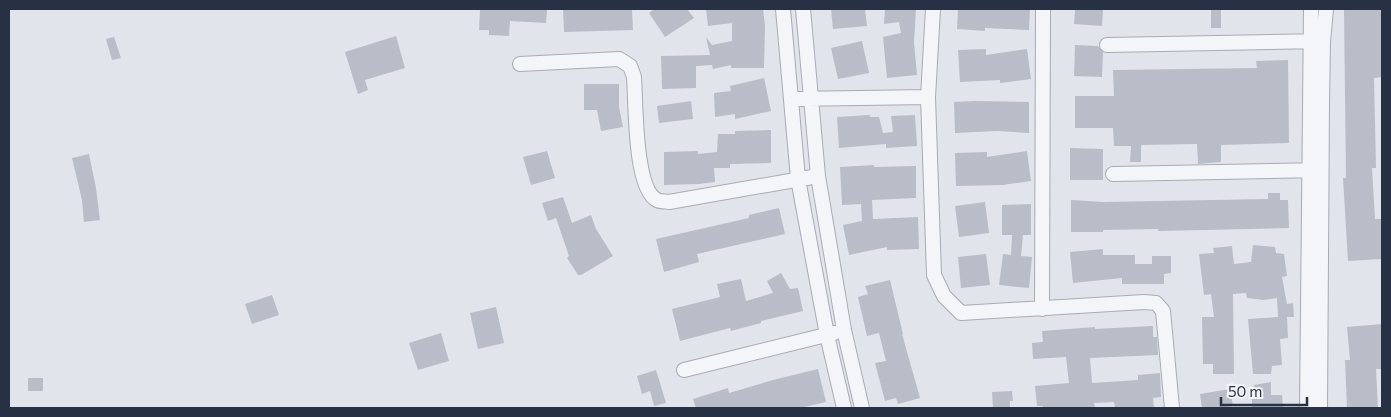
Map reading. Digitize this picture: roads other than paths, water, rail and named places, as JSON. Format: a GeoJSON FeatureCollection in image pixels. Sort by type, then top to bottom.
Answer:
{"type":"FeatureCollection","features":[{"type":"Feature","properties":{"kind":"street"},"geometry":{"type":"LineString","coordinates":[[783,9],[798,179],[827,335],[844,408]]}},
{"type":"Feature","properties":{"kind":"street"},"geometry":{"type":"LineString","coordinates":[[803,9],[818,176],[844,330],[862,408]]}},
{"type":"Feature","properties":{"kind":"street"},"geometry":{"type":"LineString","coordinates":[[933,9],[928,97],[934,275],[944,296],[961,314],[1144,302],[1156,303],[1163,311],[1172,408]]}},
{"type":"Feature","properties":{"kind":"street"},"geometry":{"type":"LineString","coordinates":[[1042,309],[1043,9]]}},
{"type":"Feature","properties":{"kind":"street"},"geometry":{"type":"LineString","coordinates":[[1307,408],[1315,170],[1316,41],[1310,9]]}},
{"type":"Feature","properties":{"kind":"street"},"geometry":{"type":"LineString","coordinates":[[1316,41],[1326,9]]}},
{"type":"Feature","properties":{"kind":"street"},"geometry":{"type":"LineString","coordinates":[[1107,45],[1316,41]]}},
{"type":"Feature","properties":{"kind":"street"},"geometry":{"type":"LineString","coordinates":[[520,64],[619,59],[630,66],[634,77],[640,165],[650,194],[658,200],[669,202],[818,176]]}},
{"type":"Feature","properties":{"kind":"street"},"geometry":{"type":"LineString","coordinates":[[791,99],[928,97]]}},
{"type":"Feature","properties":{"kind":"street"},"geometry":{"type":"LineString","coordinates":[[1113,174],[1315,170]]}},
{"type":"Feature","properties":{"kind":"street"},"geometry":{"type":"LineString","coordinates":[[1315,170],[1320,408]]}},
{"type":"Feature","properties":{"kind":"street"},"geometry":{"type":"LineString","coordinates":[[684,370],[844,330]]}}]}
